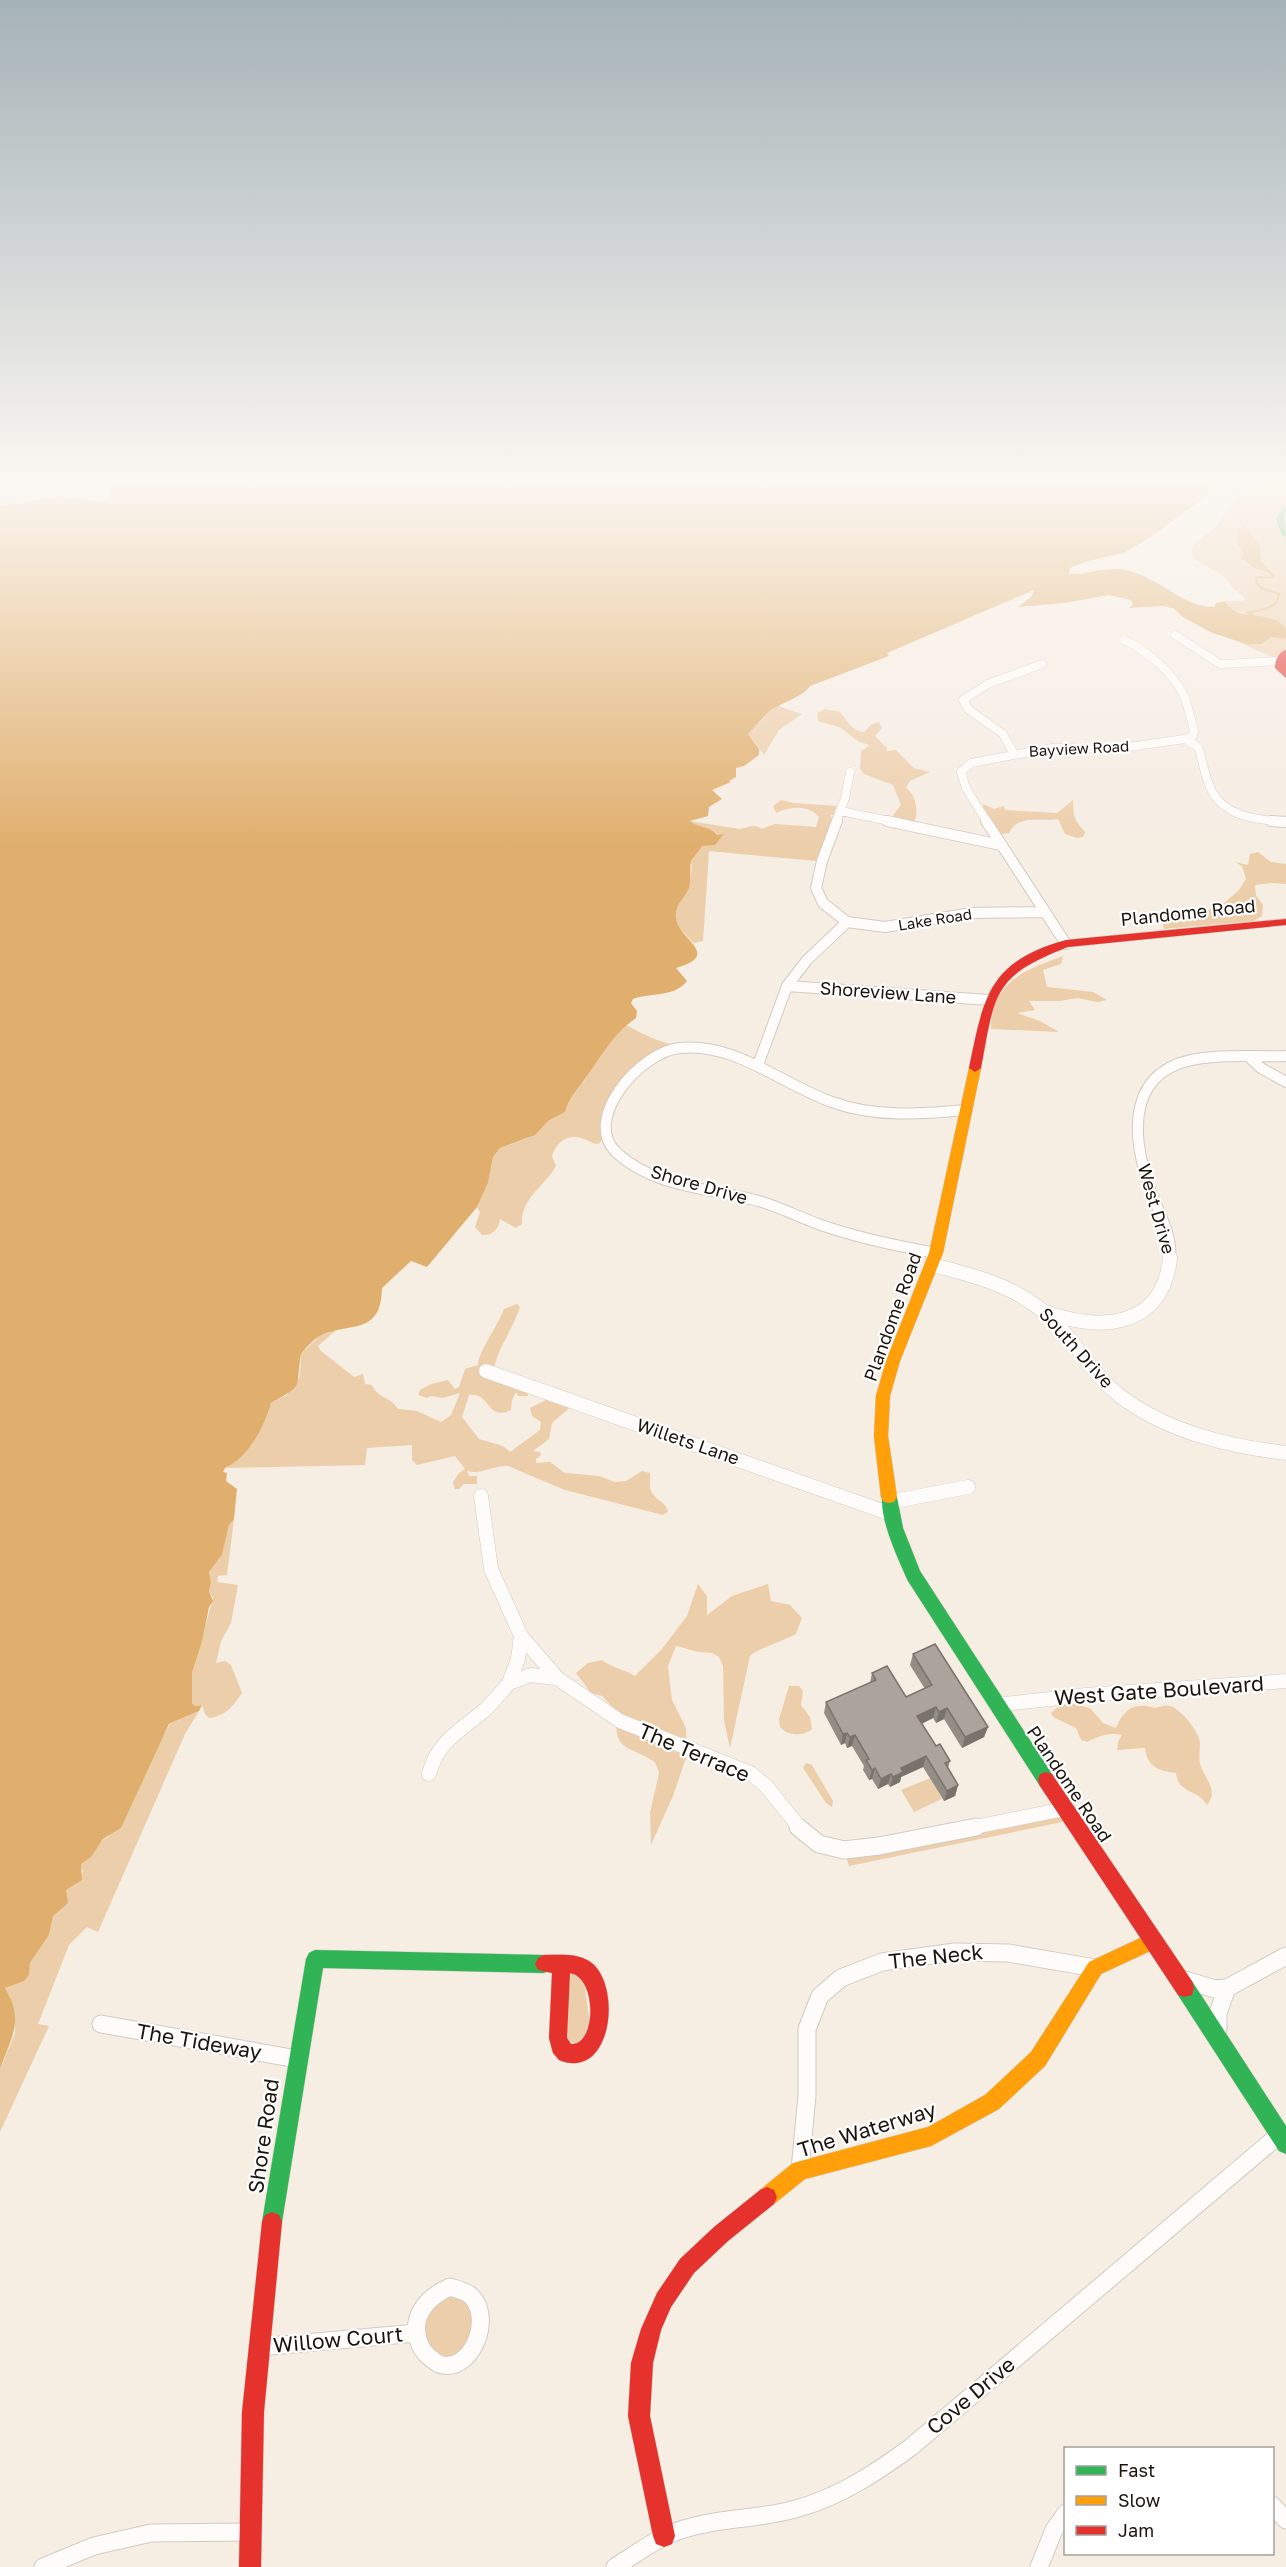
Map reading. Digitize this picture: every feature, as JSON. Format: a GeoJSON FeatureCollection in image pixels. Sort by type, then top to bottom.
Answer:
{"type":"FeatureCollection","features":[{"type":"Feature","properties":{"kind":"main road"},"geometry":{"type":"LineString","coordinates":[[1283,657],[1280,668],[1286,675]]}},
{"type":"Feature","properties":{"kind":"main road","name":"Plandome Road"},"geometry":{"type":"LineString","coordinates":[[1282,2139],[1220,2040],[996,1705],[914,1576],[903,1553],[890,1508],[881,1436],[884,1396],[893,1361],[934,1259],[989,1000],[1001,978],[1017,964],[1038,953],[1066,944],[1286,922]]}},
{"type":"Feature","properties":{"kind":"main road"},"geometry":{"type":"LineString","coordinates":[[1095,1968],[1154,1941]]}},
{"type":"Feature","properties":{"kind":"main road","name":"Shore Road"},"geometry":{"type":"LineString","coordinates":[[250,2567],[250,2475],[259,2348],[278,2189],[297,2059],[315,1959],[561,1966],[586,1970],[595,1983],[598,2011],[596,2036],[589,2048],[579,2054],[566,2053],[558,2042],[561,1966]]}},
{"type":"Feature","properties":{"kind":"main road","name":"The Waterway"},"geometry":{"type":"LineString","coordinates":[[664,2536],[639,2416],[642,2363],[651,2329],[664,2300],[687,2266],[721,2234],[800,2170],[931,2136],[992,2102],[1015,2083],[1038,2059],[1095,1968]]}},
{"type":"Feature","properties":{"kind":"street"},"geometry":{"type":"LineString","coordinates":[[1176,635],[1220,664],[1283,657]]}},
{"type":"Feature","properties":{"kind":"street"},"geometry":{"type":"LineString","coordinates":[[1124,640],[1140,646],[1179,687],[1194,731],[1193,736],[1185,739]]}},
{"type":"Feature","properties":{"kind":"street"},"geometry":{"type":"LineString","coordinates":[[1014,753],[1003,734],[969,710],[963,700],[973,692],[1042,664]]}},
{"type":"Feature","properties":{"kind":"street"},"geometry":{"type":"LineString","coordinates":[[1185,739],[1195,744],[1200,750],[1209,787],[1218,802],[1242,815],[1286,822]]}},
{"type":"Feature","properties":{"kind":"street","name":"Bayview Road"},"geometry":{"type":"LineString","coordinates":[[1066,944],[966,788],[961,772],[971,763],[1014,753],[1052,748],[1114,749],[1185,739]]}},
{"type":"Feature","properties":{"kind":"street","name":"Lake Road"},"geometry":{"type":"LineString","coordinates":[[850,772],[841,811],[822,861],[816,888],[823,903],[848,922],[897,927],[972,913],[1044,912]]}},
{"type":"Feature","properties":{"kind":"street"},"geometry":{"type":"LineString","coordinates":[[841,811],[1001,845]]}},
{"type":"Feature","properties":{"kind":"street"},"geometry":{"type":"LineString","coordinates":[[758,1065],[787,986],[807,960],[848,922]]}},
{"type":"Feature","properties":{"kind":"street","name":"Shoreview Lane"},"geometry":{"type":"LineString","coordinates":[[787,986],[989,1000]]}},
{"type":"Feature","properties":{"kind":"street","name":"Shore Drive"},"geometry":{"type":"LineString","coordinates":[[934,1259],[822,1226],[765,1203],[661,1177],[631,1164],[617,1153],[607,1139],[603,1126],[606,1112],[629,1082],[658,1054],[678,1048],[702,1048],[733,1055],[830,1101],[864,1111],[916,1115],[967,1110]]}},
{"type":"Feature","properties":{"kind":"street"},"geometry":{"type":"LineString","coordinates":[[1272,1056],[1274,1072]]}},
{"type":"Feature","properties":{"kind":"street","name":"West Drive"},"geometry":{"type":"LineString","coordinates":[[1046,1312],[1065,1320],[1086,1323],[1130,1320],[1142,1313],[1160,1296],[1168,1278],[1171,1251],[1148,1183],[1139,1145],[1138,1110],[1144,1093],[1159,1075],[1187,1061],[1202,1058],[1286,1056]]}},
{"type":"Feature","properties":{"kind":"street"},"geometry":{"type":"LineString","coordinates":[[1254,1057],[1257,1065],[1274,1072],[1286,1082]]}},
{"type":"Feature","properties":{"kind":"street","name":"South Drive"},"geometry":{"type":"LineString","coordinates":[[934,1259],[1006,1288],[1046,1312],[1095,1374],[1119,1395],[1144,1412],[1177,1428],[1207,1438],[1270,1452],[1286,1453]]}},
{"type":"Feature","properties":{"kind":"street"},"geometry":{"type":"LineString","coordinates":[[1070,1342],[1074,1330],[1086,1323]]}},
{"type":"Feature","properties":{"kind":"street","name":"Willets Lane"},"geometry":{"type":"LineString","coordinates":[[486,1371],[890,1508]]}},
{"type":"Feature","properties":{"kind":"street"},"geometry":{"type":"LineString","coordinates":[[1270,1452],[1286,1458]]}},
{"type":"Feature","properties":{"kind":"street"},"geometry":{"type":"LineString","coordinates":[[890,1508],[968,1487]]}},
{"type":"Feature","properties":{"kind":"street","name":"The Terrace"},"geometry":{"type":"LineString","coordinates":[[481,1496],[491,1569],[521,1636],[557,1678],[620,1721],[750,1773],[766,1786],[801,1830],[819,1844],[844,1850],[879,1846],[1065,1809]]}},
{"type":"Feature","properties":{"kind":"street"},"geometry":{"type":"LineString","coordinates":[[429,1774],[432,1759],[443,1742],[485,1709],[509,1683],[518,1659],[521,1636]]}},
{"type":"Feature","properties":{"kind":"street"},"geometry":{"type":"LineString","coordinates":[[509,1683],[531,1675],[557,1678]]}},
{"type":"Feature","properties":{"kind":"street","name":"West Gate Boulevard"},"geometry":{"type":"LineString","coordinates":[[996,1705],[1086,1695],[1286,1681]]}},
{"type":"Feature","properties":{"kind":"street","name":"The Neck"},"geometry":{"type":"LineString","coordinates":[[800,2170],[807,2085],[805,2052],[808,2023],[819,1997],[838,1980],[880,1963],[962,1951],[997,1952],[1095,1968]]}},
{"type":"Feature","properties":{"kind":"street"},"geometry":{"type":"LineString","coordinates":[[1176,1975],[1202,1987],[1227,1988],[1286,1956]]}},
{"type":"Feature","properties":{"kind":"street"},"geometry":{"type":"LineString","coordinates":[[1220,2040],[1218,2013],[1227,1988]]}},
{"type":"Feature","properties":{"kind":"street","name":"The Tideway"},"geometry":{"type":"LineString","coordinates":[[101,2024],[297,2059]]}},
{"type":"Feature","properties":{"kind":"street","name":"Cove Drive"},"geometry":{"type":"LineString","coordinates":[[615,2567],[664,2536],[690,2527],[784,2512],[859,2483],[911,2447],[1282,2139]]}},
{"type":"Feature","properties":{"kind":"street","name":"Willow Court"},"geometry":{"type":"LineString","coordinates":[[259,2348],[417,2333]]}},
{"type":"Feature","properties":{"kind":"street"},"geometry":{"type":"LineString","coordinates":[[1274,2507],[1286,2520]]}},
{"type":"Feature","properties":{"kind":"street"},"geometry":{"type":"LineString","coordinates":[[1039,2567],[1054,2530],[1064,2515]]}},
{"type":"Feature","properties":{"kind":"street"},"geometry":{"type":"LineString","coordinates":[[43,2567],[94,2546],[152,2533],[250,2532]]}},
{"type":"Feature","properties":{"kind":"shaded area"},"geometry":{"type":"Polygon","coordinates":[[[0,605],[999,605],[887,653],[889,656],[810,686],[802,694],[769,712],[748,734],[759,749],[759,755],[744,766],[736,768],[736,777],[729,781],[731,782],[712,790],[722,799],[709,807],[708,816],[690,821],[717,835],[724,834],[715,845],[702,846],[691,861],[689,888],[678,906],[676,918],[679,926],[697,952],[696,957],[690,963],[676,968],[687,981],[676,990],[633,999],[631,1003],[637,1011],[636,1018],[608,1045],[572,1097],[565,1112],[548,1121],[535,1135],[500,1148],[493,1157],[488,1183],[477,1207],[427,1267],[411,1261],[382,1288],[380,1303],[370,1320],[354,1327],[322,1335],[310,1343],[301,1354],[297,1384],[290,1392],[271,1403],[265,1421],[248,1449],[223,1472],[227,1473],[226,1481],[237,1489],[234,1519],[229,1525],[222,1555],[209,1572],[211,1582],[209,1591],[213,1601],[209,1607],[192,1673],[192,1703],[195,1706],[202,1705],[199,1711],[169,1724],[121,1828],[103,1839],[91,1857],[81,1864],[82,1880],[66,1890],[68,1903],[53,1916],[49,1935],[30,1963],[29,1975],[24,1981],[5,1988],[11,1999],[15,2020],[12,2038],[0,2069],[0,605]]]}},
{"type":"Feature","properties":{"kind":"shaded area"},"geometry":{"type":"Polygon","coordinates":[[[1021,605],[1044,605],[1018,607],[1021,605]]]}},
{"type":"Feature","properties":{"kind":"shaded area"},"geometry":{"type":"Polygon","coordinates":[[[1133,605],[1201,605],[1215,607],[1216,605],[1228,605],[1238,612],[1273,619],[1280,623],[1286,629],[1286,639],[1271,637],[1261,644],[1246,644],[1210,632],[1183,617],[1173,608],[1163,606],[1129,608],[1133,605]]]}},
{"type":"Feature","properties":{"kind":"shaded area"},"geometry":{"type":"Polygon","coordinates":[[[1228,605],[1286,605],[1286,629],[1277,621],[1231,610],[1228,605]]]}},
{"type":"Feature","properties":{"kind":"shaded area"},"geometry":{"type":"Polygon","coordinates":[[[1271,637],[1286,639],[1286,675],[1279,660],[1238,642],[1246,644],[1271,637]]]}},
{"type":"Feature","properties":{"kind":"shaded area"},"geometry":{"type":"Polygon","coordinates":[[[778,706],[802,714],[779,730],[764,755],[748,734],[778,706]]]}},
{"type":"Feature","properties":{"kind":"shaded area"},"geometry":{"type":"Polygon","coordinates":[[[825,709],[840,712],[856,730],[864,732],[872,724],[879,722],[882,728],[875,736],[887,748],[887,751],[896,750],[914,768],[930,772],[910,781],[906,788],[912,794],[916,804],[914,823],[896,819],[893,815],[901,805],[893,785],[864,774],[860,769],[861,751],[870,745],[859,742],[841,728],[818,721],[817,713],[825,709]]]}},
{"type":"Feature","properties":{"kind":"shaded area"},"geometry":{"type":"Polygon","coordinates":[[[781,800],[837,806],[834,811],[836,815],[830,815],[833,819],[816,861],[709,851],[703,941],[694,943],[679,928],[675,917],[677,908],[689,886],[692,865],[690,862],[702,846],[715,845],[723,835],[717,835],[689,821],[740,829],[753,826],[761,829],[775,824],[816,827],[819,817],[804,808],[787,809],[776,813],[773,806],[781,800]]]}},
{"type":"Feature","properties":{"kind":"shaded area"},"geometry":{"type":"Polygon","coordinates":[[[1073,800],[1075,818],[1085,832],[1083,837],[1077,838],[1065,834],[1058,819],[1023,821],[1013,827],[1009,833],[1001,834],[983,807],[983,804],[994,809],[1004,806],[1005,810],[1057,813],[1073,800]]]}},
{"type":"Feature","properties":{"kind":"shaded area"},"geometry":{"type":"Polygon","coordinates":[[[1258,852],[1271,862],[1286,864],[1286,884],[1255,885],[1256,895],[1263,905],[1262,916],[1254,921],[1164,929],[1162,921],[1165,917],[1184,910],[1200,913],[1223,904],[1239,890],[1246,879],[1242,866],[1235,862],[1248,865],[1250,854],[1258,852]]]}},
{"type":"Feature","properties":{"kind":"shaded area"},"geometry":{"type":"Polygon","coordinates":[[[1063,956],[1061,964],[1043,970],[1047,987],[1093,992],[1107,1000],[1098,1002],[1077,998],[1060,1001],[1029,1001],[1035,1010],[1017,1013],[1040,1021],[1059,1032],[991,1029],[997,1000],[1004,989],[1024,973],[1063,956]]]}},
{"type":"Feature","properties":{"kind":"shaded area"},"geometry":{"type":"Polygon","coordinates":[[[626,1025],[655,1039],[686,1048],[658,1054],[606,1111],[607,1139],[602,1139],[599,1144],[578,1137],[560,1142],[552,1156],[556,1166],[529,1200],[522,1215],[522,1224],[516,1228],[500,1219],[494,1231],[482,1235],[475,1227],[480,1212],[477,1207],[488,1183],[493,1157],[500,1148],[528,1138],[548,1121],[565,1112],[572,1096],[610,1043],[626,1025]]]}},
{"type":"Feature","properties":{"kind":"shaded area"},"geometry":{"type":"Polygon","coordinates":[[[517,1304],[520,1307],[494,1368],[527,1390],[528,1396],[518,1396],[516,1392],[511,1410],[503,1413],[497,1412],[481,1397],[469,1395],[462,1417],[479,1439],[503,1446],[510,1452],[540,1430],[541,1422],[532,1416],[530,1408],[548,1399],[571,1401],[568,1409],[552,1423],[549,1439],[533,1451],[540,1452],[541,1455],[536,1459],[536,1463],[550,1462],[565,1473],[599,1476],[615,1482],[626,1481],[642,1471],[650,1473],[651,1490],[668,1512],[663,1515],[565,1490],[508,1466],[478,1472],[467,1471],[469,1476],[477,1476],[477,1484],[464,1484],[459,1489],[455,1489],[453,1482],[465,1469],[455,1456],[417,1465],[412,1460],[412,1445],[367,1448],[365,1465],[227,1468],[260,1431],[271,1403],[287,1395],[300,1377],[301,1354],[320,1336],[336,1330],[318,1346],[321,1351],[354,1377],[363,1374],[365,1384],[372,1385],[377,1393],[392,1402],[398,1409],[417,1411],[441,1422],[451,1415],[460,1393],[442,1398],[431,1396],[427,1398],[418,1395],[420,1390],[431,1384],[448,1380],[455,1389],[459,1387],[465,1369],[478,1365],[481,1353],[504,1309],[517,1304]]]}},
{"type":"Feature","properties":{"kind":"shaded area"},"geometry":{"type":"Polygon","coordinates":[[[234,1519],[227,1575],[218,1576],[217,1582],[238,1585],[231,1623],[221,1641],[216,1663],[225,1661],[231,1665],[242,1693],[225,1713],[209,1718],[202,1705],[195,1706],[192,1703],[192,1674],[213,1598],[209,1591],[211,1582],[209,1572],[222,1555],[229,1525],[234,1519]]]}},
{"type":"Feature","properties":{"kind":"shaded area"},"geometry":{"type":"Polygon","coordinates":[[[698,1584],[707,1596],[707,1615],[732,1596],[768,1584],[771,1601],[790,1605],[802,1618],[796,1634],[750,1656],[730,1748],[724,1720],[723,1666],[719,1657],[712,1653],[676,1646],[668,1666],[672,1700],[686,1728],[687,1755],[673,1796],[651,1845],[650,1813],[659,1773],[655,1762],[629,1749],[620,1741],[616,1725],[617,1712],[602,1696],[591,1693],[576,1673],[588,1663],[602,1660],[635,1676],[662,1649],[687,1616],[698,1584]]]}},
{"type":"Feature","properties":{"kind":"shaded area"},"geometry":{"type":"Polygon","coordinates":[[[789,1686],[799,1686],[803,1691],[801,1705],[810,1717],[812,1729],[808,1732],[791,1734],[780,1727],[779,1719],[789,1686]]]}},
{"type":"Feature","properties":{"kind":"shaded area"},"geometry":{"type":"Polygon","coordinates":[[[1074,1704],[1090,1708],[1103,1723],[1116,1728],[1125,1713],[1133,1707],[1169,1706],[1176,1709],[1191,1724],[1199,1739],[1200,1764],[1212,1790],[1207,1805],[1199,1796],[1180,1785],[1176,1773],[1164,1771],[1151,1764],[1145,1748],[1117,1750],[1122,1735],[1117,1734],[1104,1735],[1087,1742],[1081,1740],[1076,1728],[1053,1717],[1051,1713],[1060,1705],[1074,1704]]]}},
{"type":"Feature","properties":{"kind":"shaded area"},"geometry":{"type":"Polygon","coordinates":[[[199,1711],[185,1734],[98,1932],[87,1927],[69,1945],[38,2024],[49,2026],[0,2132],[0,2069],[15,2034],[10,1996],[5,1988],[21,1979],[27,1972],[30,1963],[49,1935],[53,1916],[65,1898],[66,1890],[83,1872],[80,1864],[109,1836],[170,1724],[199,1711]]]}},
{"type":"Feature","properties":{"kind":"shaded area"},"geometry":{"type":"Polygon","coordinates":[[[806,1763],[812,1765],[833,1801],[832,1807],[826,1803],[803,1768],[806,1763]]]}},
{"type":"Feature","properties":{"kind":"shaded area"},"geometry":{"type":"Polygon","coordinates":[[[930,1778],[942,1799],[914,1812],[901,1790],[930,1778]]]}},
{"type":"Feature","properties":{"kind":"shaded area"},"geometry":{"type":"Polygon","coordinates":[[[1065,1809],[1072,1820],[849,1866],[844,1850],[1065,1809]]]}},
{"type":"Feature","properties":{"kind":"shaded area"},"geometry":{"type":"Polygon","coordinates":[[[561,1966],[582,1968],[593,2044],[558,2042],[561,1966]]]}},
{"type":"Feature","properties":{"kind":"shaded area"},"geometry":{"type":"Polygon","coordinates":[[[439,2290],[478,2304],[472,2352],[433,2360],[418,2319],[439,2290]]]}},
{"type":"Feature","properties":{"kind":"building"},"geometry":{"type":"Polygon","coordinates":[[[935,1644],[988,1727],[965,1737],[947,1708],[939,1712],[936,1707],[917,1716],[936,1746],[940,1744],[950,1761],[945,1763],[958,1785],[947,1791],[926,1756],[901,1768],[903,1772],[881,1779],[875,1768],[872,1770],[866,1760],[869,1759],[855,1735],[850,1737],[847,1733],[843,1734],[826,1702],[876,1680],[872,1673],[887,1666],[906,1697],[932,1685],[913,1654],[935,1644]]]}},
{"type":"Feature","properties":{"kind":"waterway"},"geometry":{"type":"LineString","coordinates":[[1258,618],[1247,613],[1274,605]]}},
{"type":"Feature","properties":{"kind":"traffic: fast"},"geometry":{"type":"LineString","coordinates":[[889,1497],[898,1538],[914,1576],[1046,1780]]}},
{"type":"Feature","properties":{"kind":"traffic: fast"},"geometry":{"type":"LineString","coordinates":[[272,2222],[315,1959],[544,1964]]}},
{"type":"Feature","properties":{"kind":"traffic: fast"},"geometry":{"type":"LineString","coordinates":[[1185,1988],[1286,2144]]}},
{"type":"Feature","properties":{"kind":"traffic: slow"},"geometry":{"type":"LineString","coordinates":[[889,1497],[881,1436],[883,1396],[893,1361],[936,1253],[975,1068]]}},
{"type":"Feature","properties":{"kind":"traffic: slow"},"geometry":{"type":"LineString","coordinates":[[767,2197],[800,2170],[931,2136],[992,2102],[1038,2059],[1095,1968],[1153,1941]]}},
{"type":"Feature","properties":{"kind":"traffic: jam"},"geometry":{"type":"LineString","coordinates":[[1286,653],[1280,661],[1280,668],[1286,675]]}},
{"type":"Feature","properties":{"kind":"traffic: jam"},"geometry":{"type":"LineString","coordinates":[[975,1068],[989,1002],[996,988],[1006,975],[1039,954],[1066,944],[1286,922]]}},
{"type":"Feature","properties":{"kind":"traffic: jam"},"geometry":{"type":"LineString","coordinates":[[1046,1780],[1185,1988]]}},
{"type":"Feature","properties":{"kind":"traffic: jam"},"geometry":{"type":"LineString","coordinates":[[544,1964],[581,1967],[591,1976],[596,1987],[598,2027],[588,2048],[578,2054],[566,2053],[560,2046],[558,2038],[561,1966]]}},
{"type":"Feature","properties":{"kind":"traffic: jam"},"geometry":{"type":"LineString","coordinates":[[664,2536],[639,2416],[642,2363],[651,2329],[664,2300],[687,2266],[721,2234],[767,2197]]}},
{"type":"Feature","properties":{"kind":"traffic: jam"},"geometry":{"type":"LineString","coordinates":[[250,2567],[253,2412],[272,2222]]}}]}
